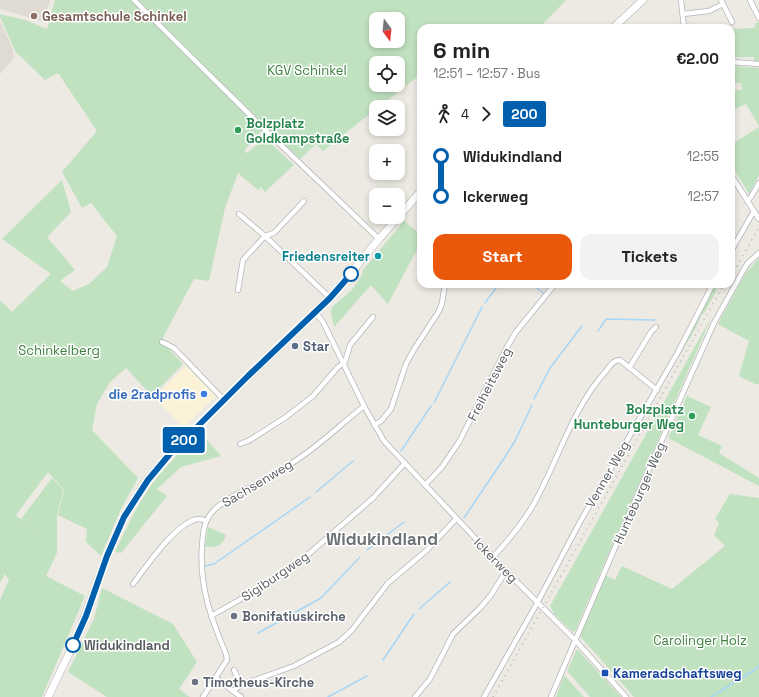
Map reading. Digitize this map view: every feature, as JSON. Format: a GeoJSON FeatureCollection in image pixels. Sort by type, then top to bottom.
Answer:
{"type":"FeatureCollection","features":[{"type":"Feature","properties":{"kind":"main road"},"geometry":{"type":"LineString","coordinates":[[618,24],[643,0]]}},
{"type":"Feature","properties":{"kind":"main road"},"geometry":{"type":"LineString","coordinates":[[48,697],[77,637],[107,556],[124,517],[148,480],[158,467],[224,400],[330,298],[417,196]]}},
{"type":"Feature","properties":{"kind":"street"},"geometry":{"type":"LineString","coordinates":[[134,0],[261,126],[379,239]]}},
{"type":"Feature","properties":{"kind":"street"},"geometry":{"type":"LineString","coordinates":[[681,0],[684,24]]}},
{"type":"Feature","properties":{"kind":"street"},"geometry":{"type":"LineString","coordinates":[[750,0],[759,18]]}},
{"type":"Feature","properties":{"kind":"street"},"geometry":{"type":"LineString","coordinates":[[683,14],[709,11],[722,2],[732,22]]}},
{"type":"Feature","properties":{"kind":"street"},"geometry":{"type":"LineString","coordinates":[[735,62],[759,64]]}},
{"type":"Feature","properties":{"kind":"street"},"geometry":{"type":"LineString","coordinates":[[747,201],[759,183]]}},
{"type":"Feature","properties":{"kind":"street"},"geometry":{"type":"LineString","coordinates":[[736,184],[759,219]]}},
{"type":"Feature","properties":{"kind":"street"},"geometry":{"type":"LineString","coordinates":[[238,290],[243,260],[265,236],[274,233],[304,200]]}},
{"type":"Feature","properties":{"kind":"street"},"geometry":{"type":"LineString","coordinates":[[735,244],[754,211]]}},
{"type":"Feature","properties":{"kind":"street"},"geometry":{"type":"LineString","coordinates":[[239,214],[265,236],[330,298]]}},
{"type":"Feature","properties":{"kind":"street","name":"Hunteburger Weg"},"geometry":{"type":"LineString","coordinates":[[735,285],[747,264],[759,253]]}},
{"type":"Feature","properties":{"kind":"street"},"geometry":{"type":"LineString","coordinates":[[374,425],[381,421],[391,409],[409,358],[439,311],[445,288]]}},
{"type":"Feature","properties":{"kind":"street","name":"Freiheitsweg"},"geometry":{"type":"LineString","coordinates":[[425,485],[442,467],[459,442],[516,332],[552,288]]}},
{"type":"Feature","properties":{"kind":"street","name":"Venner Weg"},"geometry":{"type":"LineString","coordinates":[[484,697],[580,522],[657,390],[711,288]]}},
{"type":"Feature","properties":{"kind":"street","name":"Hunteburger Weg"},"geometry":{"type":"LineString","coordinates":[[551,697],[714,323],[734,288]]}},
{"type":"Feature","properties":{"kind":"street","name":"Ickerweg"},"geometry":{"type":"LineString","coordinates":[[315,312],[323,322],[364,406],[384,441],[456,519],[575,640],[626,697]]}},
{"type":"Feature","properties":{"kind":"street"},"geometry":{"type":"LineString","coordinates":[[240,444],[250,440],[295,411],[313,396],[338,367],[343,364],[347,358],[350,345],[373,317]]}},
{"type":"Feature","properties":{"kind":"street"},"geometry":{"type":"LineString","coordinates":[[630,368],[651,332],[656,327]]}},
{"type":"Feature","properties":{"kind":"street"},"geometry":{"type":"LineString","coordinates":[[162,342],[174,348],[224,400]]}},
{"type":"Feature","properties":{"kind":"street"},"geometry":{"type":"LineString","coordinates":[[493,557],[516,532],[533,505],[581,405],[595,383],[614,361],[620,360],[657,390]]}},
{"type":"Feature","properties":{"kind":"street","name":"Sachsenweg"},"geometry":{"type":"LineString","coordinates":[[216,678],[227,660],[211,616],[204,589],[202,575],[202,536],[206,521],[210,514],[221,504],[269,478],[303,455],[364,406]]}},
{"type":"Feature","properties":{"kind":"street","name":"Sigiburgweg"},"geometry":{"type":"LineString","coordinates":[[211,616],[272,582],[298,562],[373,498],[405,463]]}},
{"type":"Feature","properties":{"kind":"street"},"geometry":{"type":"LineString","coordinates":[[133,584],[155,555],[179,530],[194,520],[201,519],[206,521]]}},
{"type":"Feature","properties":{"kind":"street"},"geometry":{"type":"LineString","coordinates":[[233,691],[241,685],[294,666],[338,642],[352,630],[388,583],[427,550],[456,519]]}},
{"type":"Feature","properties":{"kind":"street"},"geometry":{"type":"LineString","coordinates":[[415,697],[430,679],[453,634],[481,607],[506,571]]}},
{"type":"Feature","properties":{"kind":"street"},"geometry":{"type":"LineString","coordinates":[[234,670],[241,685]]}},
{"type":"Feature","properties":{"kind":"street"},"geometry":{"type":"LineString","coordinates":[[203,697],[216,678],[242,697]]}},
{"type":"Feature","properties":{"kind":"shaded area","name":"Gesamtschule Schinkel"},"geometry":{"type":"Polygon","coordinates":[[[0,0],[50,0],[44,22],[0,9],[0,0]]]}},
{"type":"Feature","properties":{"kind":"shaded area","name":"Gesamtschule Schinkel"},"geometry":{"type":"Polygon","coordinates":[[[0,21],[13,50],[14,58],[0,74],[0,21]]]}},
{"type":"Feature","properties":{"kind":"shaded area"},"geometry":{"type":"Polygon","coordinates":[[[185,366],[216,396],[184,427],[154,398],[185,366]]]}},
{"type":"Feature","properties":{"kind":"green space","name":"Schinkelberg"},"geometry":{"type":"Polygon","coordinates":[[[55,0],[134,0],[226,92],[261,130],[260,133],[248,143],[249,145],[244,151],[247,153],[265,138],[294,165],[265,192],[261,187],[258,190],[238,173],[225,208],[209,281],[194,279],[161,341],[183,364],[152,396],[126,368],[110,382],[97,404],[92,430],[138,478],[121,509],[101,556],[86,542],[87,529],[58,515],[64,490],[48,472],[16,515],[39,536],[21,519],[52,478],[63,490],[57,516],[57,553],[46,576],[85,596],[42,697],[0,697],[0,600],[9,580],[5,574],[0,583],[0,300],[12,312],[51,274],[2,239],[62,180],[71,212],[47,237],[75,270],[60,281],[73,291],[89,284],[107,267],[117,236],[91,203],[82,208],[62,172],[97,131],[58,73],[45,80],[15,51],[0,17],[0,14],[25,20],[47,29],[55,0]]]}},
{"type":"Feature","properties":{"kind":"green space","name":"KGV Schinkel"},"geometry":{"type":"Polygon","coordinates":[[[136,0],[566,0],[543,24],[417,24],[417,77],[405,87],[405,56],[369,56],[369,92],[398,92],[388,100],[369,100],[369,115],[323,151],[316,144],[300,159],[136,0]]]}},
{"type":"Feature","properties":{"kind":"green space"},"geometry":{"type":"Polygon","coordinates":[[[757,22],[759,22],[759,61],[754,61],[754,57],[735,57],[735,29],[754,28],[757,22]]]}},
{"type":"Feature","properties":{"kind":"green space"},"geometry":{"type":"Polygon","coordinates":[[[735,66],[759,68],[759,126],[746,104],[735,109],[735,90],[742,90],[741,83],[735,83],[735,66]]]}},
{"type":"Feature","properties":{"kind":"green space"},"geometry":{"type":"Polygon","coordinates":[[[759,127],[759,175],[749,194],[735,171],[735,142],[759,127]]]}},
{"type":"Feature","properties":{"kind":"green space"},"geometry":{"type":"Polygon","coordinates":[[[405,222],[417,231],[417,250],[388,304],[371,285],[334,327],[331,312],[332,307],[352,290],[362,275],[363,270],[401,224],[405,224],[405,222]]]}},
{"type":"Feature","properties":{"kind":"green space"},"geometry":{"type":"Polygon","coordinates":[[[759,258],[759,384],[755,384],[739,376],[749,341],[718,324],[745,274],[759,258]]]}},
{"type":"Feature","properties":{"kind":"green space"},"geometry":{"type":"Polygon","coordinates":[[[713,288],[716,288],[716,292],[704,313],[701,315],[698,324],[678,359],[713,288]]]}},
{"type":"Feature","properties":{"kind":"green space"},"geometry":{"type":"Polygon","coordinates":[[[712,316],[575,631],[573,632],[554,614],[550,606],[712,316]]]}},
{"type":"Feature","properties":{"kind":"green space"},"geometry":{"type":"Polygon","coordinates":[[[687,396],[711,407],[698,435],[722,446],[719,453],[759,478],[759,486],[668,438],[687,396]]]}},
{"type":"Feature","properties":{"kind":"green space"},"geometry":{"type":"Polygon","coordinates":[[[200,432],[221,456],[181,467],[157,489],[167,496],[121,553],[115,552],[137,509],[152,484],[200,432]]]}},
{"type":"Feature","properties":{"kind":"green space","name":"Carolinger Holz"},"geometry":{"type":"Polygon","coordinates":[[[730,494],[759,498],[759,697],[634,697],[580,636],[605,575],[615,580],[622,566],[672,589],[725,546],[714,535],[719,523],[715,519],[730,494]]]}},
{"type":"Feature","properties":{"kind":"green space"},"geometry":{"type":"Polygon","coordinates":[[[208,527],[226,535],[223,542],[218,546],[205,547],[208,527]]]}},
{"type":"Feature","properties":{"kind":"green space"},"geometry":{"type":"Polygon","coordinates":[[[102,588],[173,624],[197,662],[179,689],[190,697],[107,697],[68,672],[94,619],[102,588]]]}},
{"type":"Feature","properties":{"kind":"green space"},"geometry":{"type":"Polygon","coordinates":[[[577,649],[621,697],[590,697],[567,671],[577,649]]]}},
{"type":"Feature","properties":{"kind":"green space"},"geometry":{"type":"Polygon","coordinates":[[[564,675],[584,697],[556,697],[564,675]]]}},
{"type":"Feature","properties":{"kind":"waterway"},"geometry":{"type":"LineString","coordinates":[[485,303],[496,288]]}},
{"type":"Feature","properties":{"kind":"waterway"},"geometry":{"type":"LineString","coordinates":[[537,288],[543,293]]}},
{"type":"Feature","properties":{"kind":"waterway"},"geometry":{"type":"LineString","coordinates":[[434,403],[482,307]]}},
{"type":"Feature","properties":{"kind":"waterway"},"geometry":{"type":"LineString","coordinates":[[598,331],[606,319],[655,320]]}},
{"type":"Feature","properties":{"kind":"waterway"},"geometry":{"type":"LineString","coordinates":[[534,399],[550,368],[582,326]]}},
{"type":"Feature","properties":{"kind":"waterway"},"geometry":{"type":"LineString","coordinates":[[464,518],[515,441],[532,405]]}},
{"type":"Feature","properties":{"kind":"waterway"},"geometry":{"type":"LineString","coordinates":[[401,451],[431,406]]}},
{"type":"Feature","properties":{"kind":"waterway"},"geometry":{"type":"LineString","coordinates":[[316,492],[353,461]]}},
{"type":"Feature","properties":{"kind":"waterway"},"geometry":{"type":"LineString","coordinates":[[205,566],[214,564],[310,497]]}},
{"type":"Feature","properties":{"kind":"waterway"},"geometry":{"type":"LineString","coordinates":[[367,550],[404,522]]}},
{"type":"Feature","properties":{"kind":"waterway"},"geometry":{"type":"LineString","coordinates":[[258,633],[321,598],[360,557]]}},
{"type":"Feature","properties":{"kind":"waterway"},"geometry":{"type":"LineString","coordinates":[[419,609],[450,582]]}},
{"type":"Feature","properties":{"kind":"waterway"},"geometry":{"type":"LineString","coordinates":[[383,660],[414,614]]}},
{"type":"Feature","properties":{"kind":"waterway"},"geometry":{"type":"LineString","coordinates":[[711,697],[759,666]]}},
{"type":"Feature","properties":{"kind":"waterway"},"geometry":{"type":"LineString","coordinates":[[328,697],[367,676]]}},
{"type":"Feature","properties":{"kind":"railway"},"geometry":{"type":"LineString","coordinates":[[735,270],[759,227]]}},
{"type":"Feature","properties":{"kind":"railway"},"geometry":{"type":"LineString","coordinates":[[493,697],[722,288]]}},
{"type":"Feature","properties":{"kind":"bus line","name":"200"},"geometry":{"type":"LineString","coordinates":[[73,645],[86,616],[107,556],[124,517],[148,480],[169,455],[295,330],[330,298],[351,274]]}},
{"type":"Feature","properties":{"kind":"place","name":"Gesamtschule Schinkel"},"geometry":{"type":"Point","coordinates":[34,16]}},
{"type":"Feature","properties":{"kind":"place","name":"Bolzplatz Goldkampstraße"},"geometry":{"type":"Point","coordinates":[238,130]}},
{"type":"Feature","properties":{"kind":"place","name":"Friedensreiter"},"geometry":{"type":"Point","coordinates":[378,256]}},
{"type":"Feature","properties":{"kind":"place","name":"Star"},"geometry":{"type":"Point","coordinates":[295,346]}},
{"type":"Feature","properties":{"kind":"place","name":"die 2radprofis"},"geometry":{"type":"Point","coordinates":[204,394]}},
{"type":"Feature","properties":{"kind":"place","name":"Bolzplatz Hunteburger Weg"},"geometry":{"type":"Point","coordinates":[692,416]}},
{"type":"Feature","properties":{"kind":"place","name":"Bonifatiuskirche"},"geometry":{"type":"Point","coordinates":[234,616]}},
{"type":"Feature","properties":{"kind":"place","name":"Widukindland"},"geometry":{"type":"Point","coordinates":[73,645]}},
{"type":"Feature","properties":{"kind":"place","name":"Kameradschaftsweg"},"geometry":{"type":"Point","coordinates":[605,673]}},
{"type":"Feature","properties":{"kind":"place","name":"Timotheus-Kirche"},"geometry":{"type":"Point","coordinates":[195,682]}},
{"type":"Feature","properties":{"kind":"district","name":"Widukindland"},"geometry":{"type":"Point","coordinates":[382,539]}}]}
